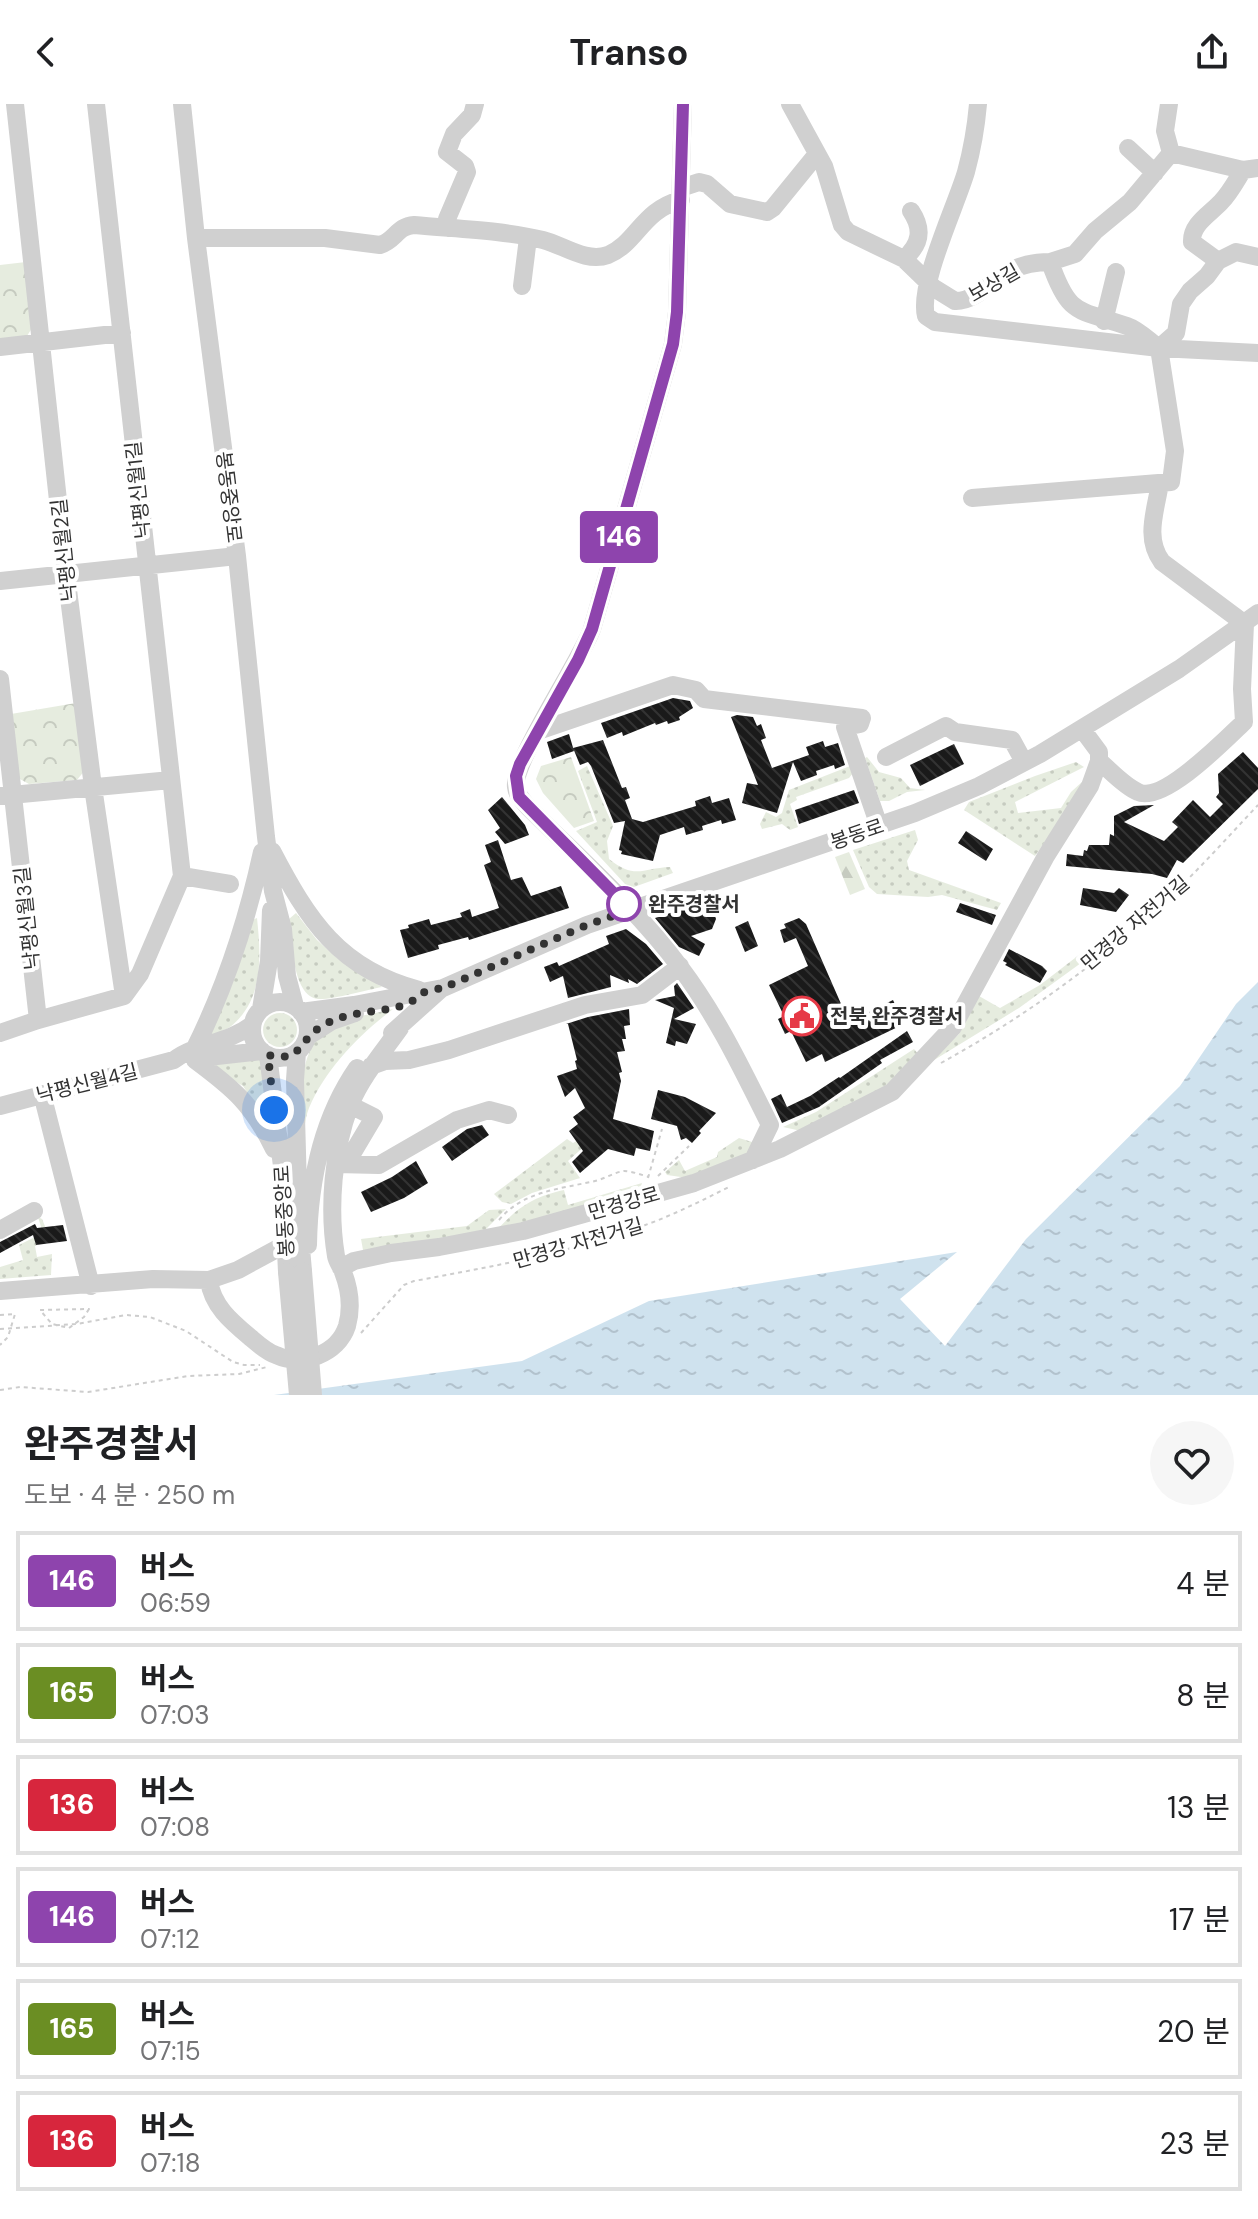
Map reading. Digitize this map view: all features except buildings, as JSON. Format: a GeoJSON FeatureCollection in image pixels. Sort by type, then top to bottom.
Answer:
{"type":"FeatureCollection","features":[{"type":"Feature","properties":{"kind":"street","name":"낙평신월2길"},"geometry":{"type":"LineString","coordinates":[[15,104],[66,574],[124,996]]}},
{"type":"Feature","properties":{"kind":"street","name":"낙평신월1길"},"geometry":{"type":"LineString","coordinates":[[96,104],[182,876]]}},
{"type":"Feature","properties":{"kind":"street","name":"봉동중앙로"},"geometry":{"type":"LineString","coordinates":[[182,104],[237,556],[273,891],[283,929],[287,976],[308,1028],[295,1080],[300,1254]]}},
{"type":"Feature","properties":{"kind":"street"},"geometry":{"type":"LineString","coordinates":[[448,228],[447,219],[467,172],[465,166],[447,152],[454,134],[472,115],[475,104]]}},
{"type":"Feature","properties":{"kind":"street"},"geometry":{"type":"LineString","coordinates":[[683,104],[673,344],[592,629],[516,776],[519,797],[630,910],[680,966],[717,1019],[770,1125],[785,1133],[807,1136]]}},
{"type":"Feature","properties":{"kind":"street","name":"보상길"},"geometry":{"type":"LineString","coordinates":[[790,104],[824,166],[842,225],[848,232],[904,259],[944,297],[962,301],[1025,264],[1050,262]]}},
{"type":"Feature","properties":{"kind":"street"},"geometry":{"type":"LineString","coordinates":[[978,104],[966,173],[928,283],[923,305],[926,316],[935,322],[1159,348],[1258,353]]}},
{"type":"Feature","properties":{"kind":"street"},"geometry":{"type":"LineString","coordinates":[[1169,104],[1165,131],[1171,153]]}},
{"type":"Feature","properties":{"kind":"street"},"geometry":{"type":"LineString","coordinates":[[1128,148],[1155,173]]}},
{"type":"Feature","properties":{"kind":"street"},"geometry":{"type":"LineString","coordinates":[[1171,153],[1250,169]]}},
{"type":"Feature","properties":{"kind":"street"},"geometry":{"type":"LineString","coordinates":[[972,498],[1171,482],[1175,451],[1159,348],[1136,330],[1080,313],[1061,292],[1050,262],[1075,254],[1095,231],[1130,202],[1171,153]]}},
{"type":"Feature","properties":{"kind":"street"},"geometry":{"type":"LineString","coordinates":[[196,238],[325,238],[380,245],[388,242],[404,225],[543,240],[583,255],[605,256],[621,246],[656,210],[699,182],[707,184],[730,204],[767,212],[817,154]]}},
{"type":"Feature","properties":{"kind":"street"},"geometry":{"type":"LineString","coordinates":[[1218,261],[1192,242],[1191,237],[1195,228],[1250,169]]}},
{"type":"Feature","properties":{"kind":"street"},"geometry":{"type":"LineString","coordinates":[[904,259],[917,244],[918,222],[911,211]]}},
{"type":"Feature","properties":{"kind":"street"},"geometry":{"type":"LineString","coordinates":[[522,286],[528,238]]}},
{"type":"Feature","properties":{"kind":"street"},"geometry":{"type":"LineString","coordinates":[[1159,348],[1176,333],[1181,304],[1218,261],[1236,252],[1258,257]]}},
{"type":"Feature","properties":{"kind":"street"},"geometry":{"type":"LineString","coordinates":[[1104,321],[1116,272]]}},
{"type":"Feature","properties":{"kind":"street"},"geometry":{"type":"LineString","coordinates":[[0,347],[122,333]]}},
{"type":"Feature","properties":{"kind":"street"},"geometry":{"type":"LineString","coordinates":[[1082,729],[1099,752],[1099,761],[1137,792],[1149,795],[1188,772],[1244,722],[1242,689],[1251,618],[1162,562],[1156,553],[1152,522],[1160,483]]}},
{"type":"Feature","properties":{"kind":"street"},"geometry":{"type":"LineString","coordinates":[[0,581],[237,556]]}},
{"type":"Feature","properties":{"kind":"street","name":"봉동로"},"geometry":{"type":"LineString","coordinates":[[302,1044],[319,1027],[340,1017],[410,1003],[587,925],[879,826],[979,786],[1082,729],[1251,618]]}},
{"type":"Feature","properties":{"kind":"street","name":"낙평신월3길"},"geometry":{"type":"LineString","coordinates":[[0,679],[7,795],[38,1020]]}},
{"type":"Feature","properties":{"kind":"street"},"geometry":{"type":"LineString","coordinates":[[538,731],[673,685],[696,690],[704,699],[862,718],[860,724],[845,727],[879,826]]}},
{"type":"Feature","properties":{"kind":"street"},"geometry":{"type":"LineString","coordinates":[[564,686],[570,701],[585,716]]}},
{"type":"Feature","properties":{"kind":"street"},"geometry":{"type":"LineString","coordinates":[[886,757],[946,726],[955,732],[1012,740],[1024,762]]}},
{"type":"Feature","properties":{"kind":"street","name":"만경강로"},"geometry":{"type":"LineString","coordinates":[[339,1264],[523,1231],[694,1183],[807,1136],[892,1092],[953,1027],[1046,856],[1090,786],[1099,761]]}},
{"type":"Feature","properties":{"kind":"street"},"geometry":{"type":"LineString","coordinates":[[7,795],[171,780]]}},
{"type":"Feature","properties":{"kind":"street"},"geometry":{"type":"LineString","coordinates":[[266,837],[302,908],[330,940],[374,974],[401,985],[434,990]]}},
{"type":"Feature","properties":{"kind":"street"},"geometry":{"type":"LineString","coordinates":[[266,837],[240,941],[194,1055],[253,1110],[282,1166]]}},
{"type":"Feature","properties":{"kind":"street"},"geometry":{"type":"LineString","coordinates":[[0,1033],[124,996],[140,974],[182,876],[230,884]]}},
{"type":"Feature","properties":{"kind":"street","name":"봉동중앙로"},"geometry":{"type":"LineString","coordinates":[[273,891],[269,961],[253,1035],[265,1053],[282,1166],[300,1254]]}},
{"type":"Feature","properties":{"kind":"street"},"geometry":{"type":"LineString","coordinates":[[371,1066],[449,1050],[585,1005],[642,995],[680,966]]}},
{"type":"Feature","properties":{"kind":"street"},"geometry":{"type":"LineString","coordinates":[[209,1280],[211,1293],[233,1323],[277,1356],[305,1359],[328,1352],[339,1341],[346,1327],[350,1305],[349,1288],[339,1264],[341,1166],[350,1105],[371,1066],[434,990]]}},
{"type":"Feature","properties":{"kind":"street","name":"봉동로"},"geometry":{"type":"LineString","coordinates":[[298,1009],[434,990]]}},
{"type":"Feature","properties":{"kind":"street"},"geometry":{"type":"LineString","coordinates":[[257,1017],[277,1002],[298,1009]]}},
{"type":"Feature","properties":{"kind":"street","name":"낙평신월4길"},"geometry":{"type":"LineString","coordinates":[[194,1055],[230,1039],[257,1017]]}},
{"type":"Feature","properties":{"kind":"street"},"geometry":{"type":"LineString","coordinates":[[400,1028],[409,1060]]}},
{"type":"Feature","properties":{"kind":"street"},"geometry":{"type":"LineString","coordinates":[[298,1395],[300,1254],[308,1223],[318,1152],[336,1102],[364,1057],[400,1028]]}},
{"type":"Feature","properties":{"kind":"street"},"geometry":{"type":"LineString","coordinates":[[265,1053],[288,1056],[302,1044]]}},
{"type":"Feature","properties":{"kind":"street","name":"낙평신월4길"},"geometry":{"type":"LineString","coordinates":[[0,1106],[174,1060],[183,1053],[265,1053]]}},
{"type":"Feature","properties":{"kind":"street"},"geometry":{"type":"LineString","coordinates":[[42,1094],[91,1286]]}},
{"type":"Feature","properties":{"kind":"street"},"geometry":{"type":"LineString","coordinates":[[313,1395],[300,1254],[341,1166],[374,1117],[350,1105]]}},
{"type":"Feature","properties":{"kind":"street"},"geometry":{"type":"LineString","coordinates":[[341,1166],[379,1165],[457,1120],[489,1110],[508,1115]]}},
{"type":"Feature","properties":{"kind":"street"},"geometry":{"type":"LineString","coordinates":[[753,1160],[770,1125]]}},
{"type":"Feature","properties":{"kind":"street"},"geometry":{"type":"LineString","coordinates":[[0,1230],[34,1211]]}},
{"type":"Feature","properties":{"kind":"street"},"geometry":{"type":"LineString","coordinates":[[0,1291],[153,1279],[209,1280],[300,1254],[339,1264]]}},
{"type":"Feature","properties":{"kind":"path","name":"만경강 자전거길"},"geometry":{"type":"LineString","coordinates":[[942,1063],[990,1035],[1128,934],[1202,866],[1258,805]]}},
{"type":"Feature","properties":{"kind":"path"},"geometry":{"type":"LineString","coordinates":[[643,1198],[662,1129]]}},
{"type":"Feature","properties":{"kind":"path"},"geometry":{"type":"LineString","coordinates":[[658,1176],[689,1146]]}},
{"type":"Feature","properties":{"kind":"path"},"geometry":{"type":"LineString","coordinates":[[499,1220],[507,1210],[535,1194],[554,1188],[598,1181],[625,1171],[649,1177]]}},
{"type":"Feature","properties":{"kind":"path","name":"만경강 자전거길"},"geometry":{"type":"LineString","coordinates":[[359,1335],[404,1285],[577,1246],[654,1222],[730,1186]]}},
{"type":"Feature","properties":{"kind":"path"},"geometry":{"type":"LineString","coordinates":[[52,1324],[40,1310],[89,1309],[77,1324]]}},
{"type":"Feature","properties":{"kind":"path"},"geometry":{"type":"LineString","coordinates":[[0,1315],[15,1314],[12,1328],[0,1345]]}},
{"type":"Feature","properties":{"kind":"path"},"geometry":{"type":"LineString","coordinates":[[0,1329],[52,1324],[69,1328],[126,1315],[150,1317],[186,1331],[233,1362],[276,1365],[239,1374],[188,1376],[73,1392],[20,1387],[0,1390]]}},
{"type":"Feature","properties":{"kind":"path"},"geometry":{"type":"LineString","coordinates":[[122,1387],[123,1395]]}},
{"type":"Feature","properties":{"kind":"green space"},"geometry":{"type":"Polygon","coordinates":[[[26,262],[32,328],[27,336],[0,339],[0,265],[26,262]]]}},
{"type":"Feature","properties":{"kind":"green space"},"geometry":{"type":"Polygon","coordinates":[[[76,703],[85,770],[77,780],[29,784],[18,778],[11,714],[76,703]]]}},
{"type":"Feature","properties":{"kind":"green space"},"geometry":{"type":"Polygon","coordinates":[[[571,757],[594,821],[574,828],[543,793],[536,779],[541,766],[571,757]]]}},
{"type":"Feature","properties":{"kind":"green space"},"geometry":{"type":"Polygon","coordinates":[[[867,757],[879,772],[901,778],[910,788],[925,790],[880,801],[867,757]]]}},
{"type":"Feature","properties":{"kind":"green space"},"geometry":{"type":"Polygon","coordinates":[[[1076,762],[1084,767],[1015,802],[1018,813],[1061,808],[1083,781],[1082,788],[1035,856],[964,810],[969,802],[1076,762]]]}},
{"type":"Feature","properties":{"kind":"green space"},"geometry":{"type":"Polygon","coordinates":[[[587,766],[613,826],[607,841],[609,859],[633,871],[670,867],[673,873],[634,887],[625,884],[576,831],[597,822],[578,771],[587,766]]]}},
{"type":"Feature","properties":{"kind":"green space"},"geometry":{"type":"Polygon","coordinates":[[[850,766],[853,773],[849,778],[796,797],[797,800],[790,804],[798,827],[790,830],[782,824],[762,829],[760,824],[766,812],[776,817],[782,813],[789,790],[850,766]]]}},
{"type":"Feature","properties":{"kind":"green space"},"geometry":{"type":"Polygon","coordinates":[[[915,830],[918,840],[907,861],[909,870],[1001,903],[997,910],[942,895],[877,894],[869,887],[853,850],[915,830]]]}},
{"type":"Feature","properties":{"kind":"green space"},"geometry":{"type":"Polygon","coordinates":[[[849,852],[865,889],[850,895],[835,857],[849,852]]]}},
{"type":"Feature","properties":{"kind":"green space"},"geometry":{"type":"Polygon","coordinates":[[[296,913],[317,940],[337,958],[382,987],[324,999],[309,996],[298,978],[295,965],[289,919],[296,913]]]}},
{"type":"Feature","properties":{"kind":"green space"},"geometry":{"type":"Polygon","coordinates":[[[257,918],[259,962],[255,991],[241,1016],[230,1027],[206,1036],[252,920],[257,918]]]}},
{"type":"Feature","properties":{"kind":"green space"},"geometry":{"type":"Polygon","coordinates":[[[1088,948],[1092,955],[1019,1008],[926,1065],[959,1034],[979,996],[1000,1008],[1040,985],[1088,948]]]}},
{"type":"Feature","properties":{"kind":"green space"},"geometry":{"type":"Polygon","coordinates":[[[393,1009],[356,1041],[316,1093],[307,1113],[302,1151],[302,1085],[309,1052],[317,1038],[343,1021],[393,1009]]]}},
{"type":"Feature","properties":{"kind":"green space"},"geometry":{"type":"Polygon","coordinates":[[[280,1013],[292,1018],[297,1030],[292,1042],[280,1047],[268,1042],[263,1030],[268,1018],[280,1013]]]}},
{"type":"Feature","properties":{"kind":"green space"},"geometry":{"type":"Polygon","coordinates":[[[914,1049],[919,1055],[890,1086],[806,1132],[783,1127],[816,1112],[914,1049]]]}},
{"type":"Feature","properties":{"kind":"green space"},"geometry":{"type":"Polygon","coordinates":[[[215,1059],[261,1060],[266,1111],[260,1112],[243,1086],[213,1068],[215,1059]]]}},
{"type":"Feature","properties":{"kind":"green space"},"geometry":{"type":"Polygon","coordinates":[[[598,1134],[568,1161],[580,1178],[532,1193],[511,1204],[502,1202],[494,1194],[567,1139],[573,1143],[585,1136],[598,1134]]]}},
{"type":"Feature","properties":{"kind":"green space"},"geometry":{"type":"Polygon","coordinates":[[[739,1138],[752,1142],[755,1150],[688,1178],[665,1172],[679,1160],[685,1171],[717,1157],[718,1152],[739,1138]]]}},
{"type":"Feature","properties":{"kind":"green space"},"geometry":{"type":"Polygon","coordinates":[[[642,1183],[639,1192],[497,1230],[527,1204],[553,1193],[564,1190],[568,1205],[642,1183]]]}},
{"type":"Feature","properties":{"kind":"green space"},"geometry":{"type":"Polygon","coordinates":[[[506,1209],[481,1234],[368,1253],[363,1250],[361,1239],[467,1226],[489,1210],[506,1209]]]}},
{"type":"Feature","properties":{"kind":"green space"},"geometry":{"type":"Polygon","coordinates":[[[38,1217],[42,1219],[50,1238],[35,1246],[37,1257],[52,1254],[51,1275],[0,1279],[0,1267],[23,1260],[19,1245],[43,1233],[38,1217]]]}},
{"type":"Feature","properties":{"kind":"water"},"geometry":{"type":"Polygon","coordinates":[[[1258,982],[1258,1395],[274,1395],[522,1361],[649,1301],[957,1252],[900,1299],[945,1346],[1026,1239],[1180,1086],[1236,1004],[1258,982]]]}},
{"type":"Feature","properties":{"kind":"bus line","name":"146"},"geometry":{"type":"LineString","coordinates":[[630,910],[519,797],[516,776],[530,744],[586,646],[632,495],[673,344],[677,312],[683,104]]}},
{"type":"Feature","properties":{"kind":"place","name":"완주경찰서"},"geometry":{"type":"Point","coordinates":[624,904]}},
{"type":"Feature","properties":{"kind":"place","name":"전북 완주경찰서"},"geometry":{"type":"Point","coordinates":[802,1016]}},
{"type":"Feature","properties":{"kind":"route"},"geometry":{"type":"LineString","coordinates":[[274,1110],[268,1055],[288,1056],[297,1052],[307,1037],[319,1027],[332,1021],[348,1014],[410,1003],[425,992],[443,988],[587,925],[630,910],[624,904]]}}]}
